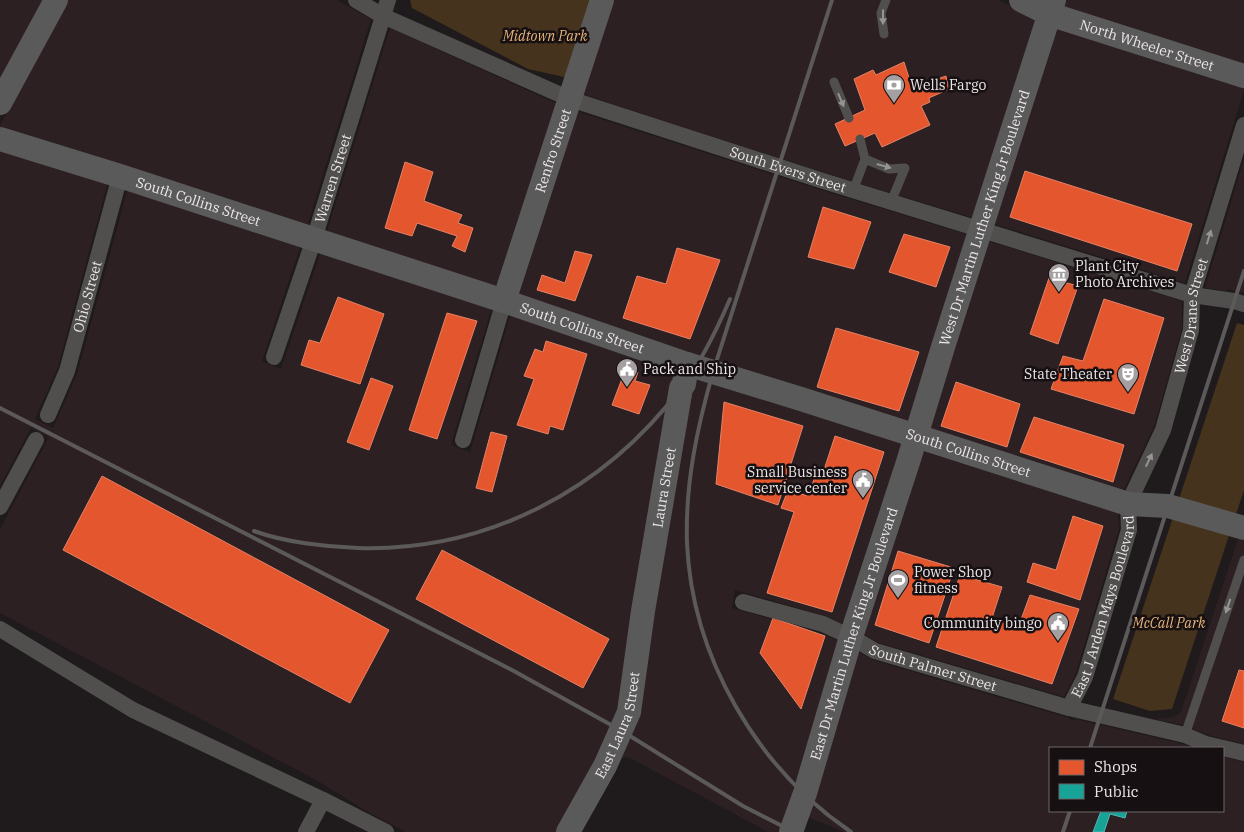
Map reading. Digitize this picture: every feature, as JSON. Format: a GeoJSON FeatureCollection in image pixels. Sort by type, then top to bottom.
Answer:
{"type":"FeatureCollection","features":[{"type":"Feature","properties":{"kind":"street"},"geometry":{"type":"LineString","coordinates":[[0,103],[56,0]]}},
{"type":"Feature","properties":{"kind":"street","name":"South Evers Street"},"geometry":{"type":"LineString","coordinates":[[356,0],[386,8],[570,99],[853,191],[1192,295],[1239,302]]}},
{"type":"Feature","properties":{"kind":"street","name":"Renfro Street"},"geometry":{"type":"LineString","coordinates":[[504,302],[602,0]]}},
{"type":"Feature","properties":{"kind":"street","name":"North Wheeler Street"},"geometry":{"type":"LineString","coordinates":[[1021,0],[1051,7],[1244,76]]}},
{"type":"Feature","properties":{"kind":"street","name":"West Dr Martin Luther King Jr Boulevard"},"geometry":{"type":"LineString","coordinates":[[916,436],[942,347],[1051,7]]}},
{"type":"Feature","properties":{"kind":"street","name":"Warren Street"},"geometry":{"type":"LineString","coordinates":[[274,357],[314,239],[386,8]]}},
{"type":"Feature","properties":{"kind":"street","name":"West Drane Street"},"geometry":{"type":"LineString","coordinates":[[1128,504],[1163,430],[1191,330],[1192,295],[1244,125]]}},
{"type":"Feature","properties":{"kind":"street","name":"South Collins Street"},"geometry":{"type":"LineString","coordinates":[[0,139],[314,239],[688,364],[1128,504],[1168,506],[1244,528]]}},
{"type":"Feature","properties":{"kind":"street","name":"Ohio Street"},"geometry":{"type":"LineString","coordinates":[[48,415],[68,371],[120,176]]}},
{"type":"Feature","properties":{"kind":"street"},"geometry":{"type":"LineString","coordinates":[[464,440],[504,302]]}},
{"type":"Feature","properties":{"kind":"street","name":"Laura Street"},"geometry":{"type":"LineString","coordinates":[[643,611],[679,398],[688,364]]}},
{"type":"Feature","properties":{"kind":"street","name":"East Dr Martin Luther King Jr Boulevard"},"geometry":{"type":"LineString","coordinates":[[791,832],[805,793],[851,637],[916,436]]}},
{"type":"Feature","properties":{"kind":"street"},"geometry":{"type":"LineString","coordinates":[[0,507],[5,484],[36,440]]}},
{"type":"Feature","properties":{"kind":"street","name":"East J Arden Mays Boulevard"},"geometry":{"type":"LineString","coordinates":[[1069,708],[1085,677],[1129,530],[1128,504]]}},
{"type":"Feature","properties":{"kind":"street","name":"South Palmer Street"},"geometry":{"type":"LineString","coordinates":[[743,602],[823,624],[851,637],[875,652],[1069,708],[1185,735],[1219,747]]}},
{"type":"Feature","properties":{"kind":"street","name":"East Laura Street"},"geometry":{"type":"LineString","coordinates":[[568,832],[605,766],[629,712],[643,611]]}},
{"type":"Feature","properties":{"kind":"street"},"geometry":{"type":"LineString","coordinates":[[0,629],[133,710],[386,832]]}},
{"type":"Feature","properties":{"kind":"street","name":"South Palmer Street"},"geometry":{"type":"LineString","coordinates":[[1224,748],[1244,753]]}},
{"type":"Feature","properties":{"kind":"street"},"geometry":{"type":"LineString","coordinates":[[306,832],[323,800]]}},
{"type":"Feature","properties":{"kind":"lane"},"geometry":{"type":"LineString","coordinates":[[884,34],[881,12],[886,0]]}},
{"type":"Feature","properties":{"kind":"lane"},"geometry":{"type":"LineString","coordinates":[[834,82],[849,118]]}},
{"type":"Feature","properties":{"kind":"lane"},"geometry":{"type":"LineString","coordinates":[[853,191],[865,159],[860,139]]}},
{"type":"Feature","properties":{"kind":"lane"},"geometry":{"type":"LineString","coordinates":[[865,159],[889,168],[905,168],[891,202]]}},
{"type":"Feature","properties":{"kind":"lane"},"geometry":{"type":"LineString","coordinates":[[1185,735],[1244,560]]}},
{"type":"Feature","properties":{"kind":"shaded area"},"geometry":{"type":"Polygon","coordinates":[[[0,0],[44,0],[0,82],[0,0]]]}},
{"type":"Feature","properties":{"kind":"shaded area"},"geometry":{"type":"Polygon","coordinates":[[[67,0],[337,0],[371,19],[307,227],[0,130],[0,125],[67,0]]]}},
{"type":"Feature","properties":{"kind":"shaded area"},"geometry":{"type":"Polygon","coordinates":[[[612,0],[998,0],[1037,18],[974,218],[822,172],[582,94],[612,0]]]}},
{"type":"Feature","properties":{"kind":"shaded area"},"geometry":{"type":"Polygon","coordinates":[[[1064,0],[1244,0],[1244,66],[1061,9],[1064,0]]]}},
{"type":"Feature","properties":{"kind":"shaded area"},"geometry":{"type":"Polygon","coordinates":[[[1056,26],[1244,85],[1185,283],[994,224],[1056,26]]]}},
{"type":"Feature","properties":{"kind":"shaded area"},"geometry":{"type":"Polygon","coordinates":[[[390,28],[558,104],[498,289],[326,234],[390,28]]]}},
{"type":"Feature","properties":{"kind":"shaded area"},"geometry":{"type":"Polygon","coordinates":[[[576,111],[818,189],[969,235],[909,424],[517,296],[576,111]]]}},
{"type":"Feature","properties":{"kind":"shaded area"},"geometry":{"type":"Polygon","coordinates":[[[0,149],[108,182],[58,367],[35,419],[53,428],[77,374],[128,188],[301,245],[262,361],[281,369],[321,251],[492,307],[451,445],[470,452],[511,313],[676,370],[619,709],[596,761],[556,832],[406,832],[368,812],[316,780],[0,613],[0,529],[49,437],[31,428],[0,486],[0,149]]]}},
{"type":"Feature","properties":{"kind":"shaded area"},"geometry":{"type":"Polygon","coordinates":[[[1244,159],[1244,293],[1228,289],[1227,291],[1205,288],[1244,159]]]}},
{"type":"Feature","properties":{"kind":"shaded area"},"geometry":{"type":"Polygon","coordinates":[[[988,241],[1182,301],[1182,328],[1154,427],[1122,493],[929,430],[988,241]]]}},
{"type":"Feature","properties":{"kind":"shaded area"},"geometry":{"type":"Polygon","coordinates":[[[696,375],[904,441],[845,624],[825,616],[735,590],[732,608],[821,633],[839,641],[783,827],[779,832],[768,832],[630,758],[625,757],[619,760],[653,613],[690,393],[696,375]]]}},
{"type":"Feature","properties":{"kind":"shaded area"},"geometry":{"type":"Polygon","coordinates":[[[923,447],[1118,510],[1119,529],[1076,673],[1064,697],[879,643],[863,634],[923,447]]]}},
{"type":"Feature","properties":{"kind":"shaded area"},"geometry":{"type":"Polygon","coordinates":[[[1239,536],[1244,538],[1244,744],[1208,735],[1187,726],[1154,719],[1174,717],[1181,712],[1239,536]]]}},
{"type":"Feature","properties":{"kind":"shaded area"},"geometry":{"type":"Polygon","coordinates":[[[857,651],[873,660],[1066,717],[1074,721],[1075,719],[1191,747],[1049,747],[1049,812],[1224,812],[1224,757],[1244,762],[1244,832],[844,832],[807,817],[857,651]]]}},
{"type":"Feature","properties":{"kind":"green space","name":"Midtown Park"},"geometry":{"type":"Polygon","coordinates":[[[410,0],[594,0],[572,67],[564,77],[528,69],[412,8],[410,0]]]}},
{"type":"Feature","properties":{"kind":"green space","name":"McCall Park"},"geometry":{"type":"Polygon","coordinates":[[[1237,323],[1244,325],[1244,490],[1172,709],[1150,711],[1113,699],[1237,323]]]}},
{"type":"Feature","properties":{"kind":"building: Shops","name":"Wells Fargo"},"geometry":{"type":"Polygon","coordinates":[[[904,62],[910,81],[921,78],[923,84],[946,76],[949,89],[929,98],[930,102],[921,106],[930,125],[882,147],[875,133],[845,146],[835,124],[865,110],[854,79],[873,70],[876,75],[904,62]]]}},
{"type":"Feature","properties":{"kind":"building: Shops"},"geometry":{"type":"Polygon","coordinates":[[[405,162],[433,172],[424,201],[462,215],[458,223],[473,228],[465,252],[452,246],[457,236],[417,223],[412,236],[385,228],[405,162]]]}},
{"type":"Feature","properties":{"kind":"building: Shops"},"geometry":{"type":"Polygon","coordinates":[[[1025,171],[1192,224],[1177,271],[1010,217],[1025,171]]]}},
{"type":"Feature","properties":{"kind":"building: Shops"},"geometry":{"type":"Polygon","coordinates":[[[823,207],[871,222],[854,269],[808,257],[823,207]]]}},
{"type":"Feature","properties":{"kind":"building: Shops"},"geometry":{"type":"Polygon","coordinates":[[[904,234],[950,247],[936,287],[889,272],[904,234]]]}},
{"type":"Feature","properties":{"kind":"building: Shops"},"geometry":{"type":"Polygon","coordinates":[[[677,248],[720,260],[690,339],[623,318],[637,276],[666,284],[677,248]]]}},
{"type":"Feature","properties":{"kind":"building: Shops"},"geometry":{"type":"Polygon","coordinates":[[[575,251],[592,255],[575,301],[537,290],[542,275],[565,283],[575,251]]]}},
{"type":"Feature","properties":{"kind":"building: Shops"},"geometry":{"type":"Polygon","coordinates":[[[1049,278],[1078,286],[1058,344],[1030,334],[1049,278]]]}},
{"type":"Feature","properties":{"kind":"building: Shops"},"geometry":{"type":"Polygon","coordinates":[[[338,297],[384,314],[360,384],[301,365],[309,340],[320,343],[338,297]]]}},
{"type":"Feature","properties":{"kind":"building: Shops"},"geometry":{"type":"Polygon","coordinates":[[[1104,299],[1164,318],[1134,414],[1051,389],[1063,356],[1083,361],[1104,299]]]}},
{"type":"Feature","properties":{"kind":"building: Shops"},"geometry":{"type":"Polygon","coordinates":[[[447,313],[477,321],[437,439],[409,430],[447,313]]]}},
{"type":"Feature","properties":{"kind":"building: Shops"},"geometry":{"type":"Polygon","coordinates":[[[836,328],[919,352],[899,411],[817,387],[836,328]]]}},
{"type":"Feature","properties":{"kind":"building: Shops"},"geometry":{"type":"Polygon","coordinates":[[[546,341],[587,354],[563,430],[550,426],[548,434],[517,425],[534,379],[524,376],[535,349],[543,352],[546,341]]]}},
{"type":"Feature","properties":{"kind":"building: Shops"},"geometry":{"type":"Polygon","coordinates":[[[626,368],[638,372],[635,381],[650,385],[639,414],[612,405],[626,368]]]}},
{"type":"Feature","properties":{"kind":"building: Shops"},"geometry":{"type":"Polygon","coordinates":[[[371,378],[393,386],[369,450],[347,442],[371,378]]]}},
{"type":"Feature","properties":{"kind":"building: Shops"},"geometry":{"type":"Polygon","coordinates":[[[956,382],[1020,404],[1007,447],[941,426],[956,382]]]}},
{"type":"Feature","properties":{"kind":"building: Shops"},"geometry":{"type":"Polygon","coordinates":[[[724,402],[803,426],[778,505],[716,484],[724,402]]]}},
{"type":"Feature","properties":{"kind":"building: Shops"},"geometry":{"type":"Polygon","coordinates":[[[1034,417],[1124,445],[1113,482],[1020,452],[1034,417]]]}},
{"type":"Feature","properties":{"kind":"building: Shops"},"geometry":{"type":"Polygon","coordinates":[[[491,432],[507,436],[492,492],[476,488],[491,432]]]}},
{"type":"Feature","properties":{"kind":"building: Shops"},"geometry":{"type":"Polygon","coordinates":[[[835,436],[884,452],[832,612],[767,593],[794,512],[781,508],[788,490],[808,496],[816,474],[822,476],[835,436]]]}},
{"type":"Feature","properties":{"kind":"building: Shops"},"geometry":{"type":"Polygon","coordinates":[[[102,476],[389,630],[350,703],[63,550],[102,476]]]}},
{"type":"Feature","properties":{"kind":"building: Shops"},"geometry":{"type":"Polygon","coordinates":[[[1073,516],[1103,526],[1080,600],[1027,582],[1033,563],[1056,570],[1073,516]]]}},
{"type":"Feature","properties":{"kind":"building: Shops"},"geometry":{"type":"Polygon","coordinates":[[[442,550],[609,639],[583,688],[416,599],[442,550]]]}},
{"type":"Feature","properties":{"kind":"building: Shops"},"geometry":{"type":"Polygon","coordinates":[[[898,551],[954,568],[929,643],[875,625],[898,551]]]}},
{"type":"Feature","properties":{"kind":"building: Shops"},"geometry":{"type":"Polygon","coordinates":[[[960,575],[1002,587],[992,618],[1019,625],[1030,595],[1079,609],[1052,684],[936,647],[960,575]]]}},
{"type":"Feature","properties":{"kind":"building: Shops"},"geometry":{"type":"Polygon","coordinates":[[[773,618],[825,636],[801,709],[760,653],[773,618]]]}},
{"type":"Feature","properties":{"kind":"building: Shops"},"geometry":{"type":"Polygon","coordinates":[[[1239,670],[1244,671],[1244,728],[1222,721],[1239,670]]]}},
{"type":"Feature","properties":{"kind":"building: Public"},"geometry":{"type":"Polygon","coordinates":[[[1101,812],[1127,812],[1125,818],[1110,814],[1104,832],[1093,832],[1101,812]]]}},
{"type":"Feature","properties":{"kind":"railway"},"geometry":{"type":"LineString","coordinates":[[832,0],[707,393],[697,435],[690,478],[687,543],[692,586],[702,627],[716,668],[736,706],[759,742],[786,776],[817,806],[851,832]]}},
{"type":"Feature","properties":{"kind":"railway"},"geometry":{"type":"LineString","coordinates":[[1090,747],[1244,271]]}},
{"type":"Feature","properties":{"kind":"railway"},"geometry":{"type":"LineString","coordinates":[[254,531],[292,541],[332,546],[358,548],[406,546],[452,539],[497,526],[539,508],[579,485],[616,457],[650,424],[681,388],[695,368],[730,299]]}},
{"type":"Feature","properties":{"kind":"railway"},"geometry":{"type":"LineString","coordinates":[[0,408],[512,670],[622,731],[743,806],[794,832]]}},
{"type":"Feature","properties":{"kind":"railway"},"geometry":{"type":"LineString","coordinates":[[1063,832],[1070,812]]}},
{"type":"Feature","properties":{"kind":"place","name":"Wells Fargo"},"geometry":{"type":"Point","coordinates":[894,104]}},
{"type":"Feature","properties":{"kind":"place","name":"Plant City Photo Archives"},"geometry":{"type":"Point","coordinates":[1059,293]}},
{"type":"Feature","properties":{"kind":"place","name":"Pack and Ship"},"geometry":{"type":"Point","coordinates":[627,388]}},
{"type":"Feature","properties":{"kind":"place","name":"State Theater"},"geometry":{"type":"Point","coordinates":[1128,393]}},
{"type":"Feature","properties":{"kind":"place","name":"Small Business service center"},"geometry":{"type":"Point","coordinates":[863,499]}},
{"type":"Feature","properties":{"kind":"place","name":"Power Shop fitness"},"geometry":{"type":"Point","coordinates":[898,599]}},
{"type":"Feature","properties":{"kind":"place","name":"Community bingo"},"geometry":{"type":"Point","coordinates":[1058,642]}}]}
